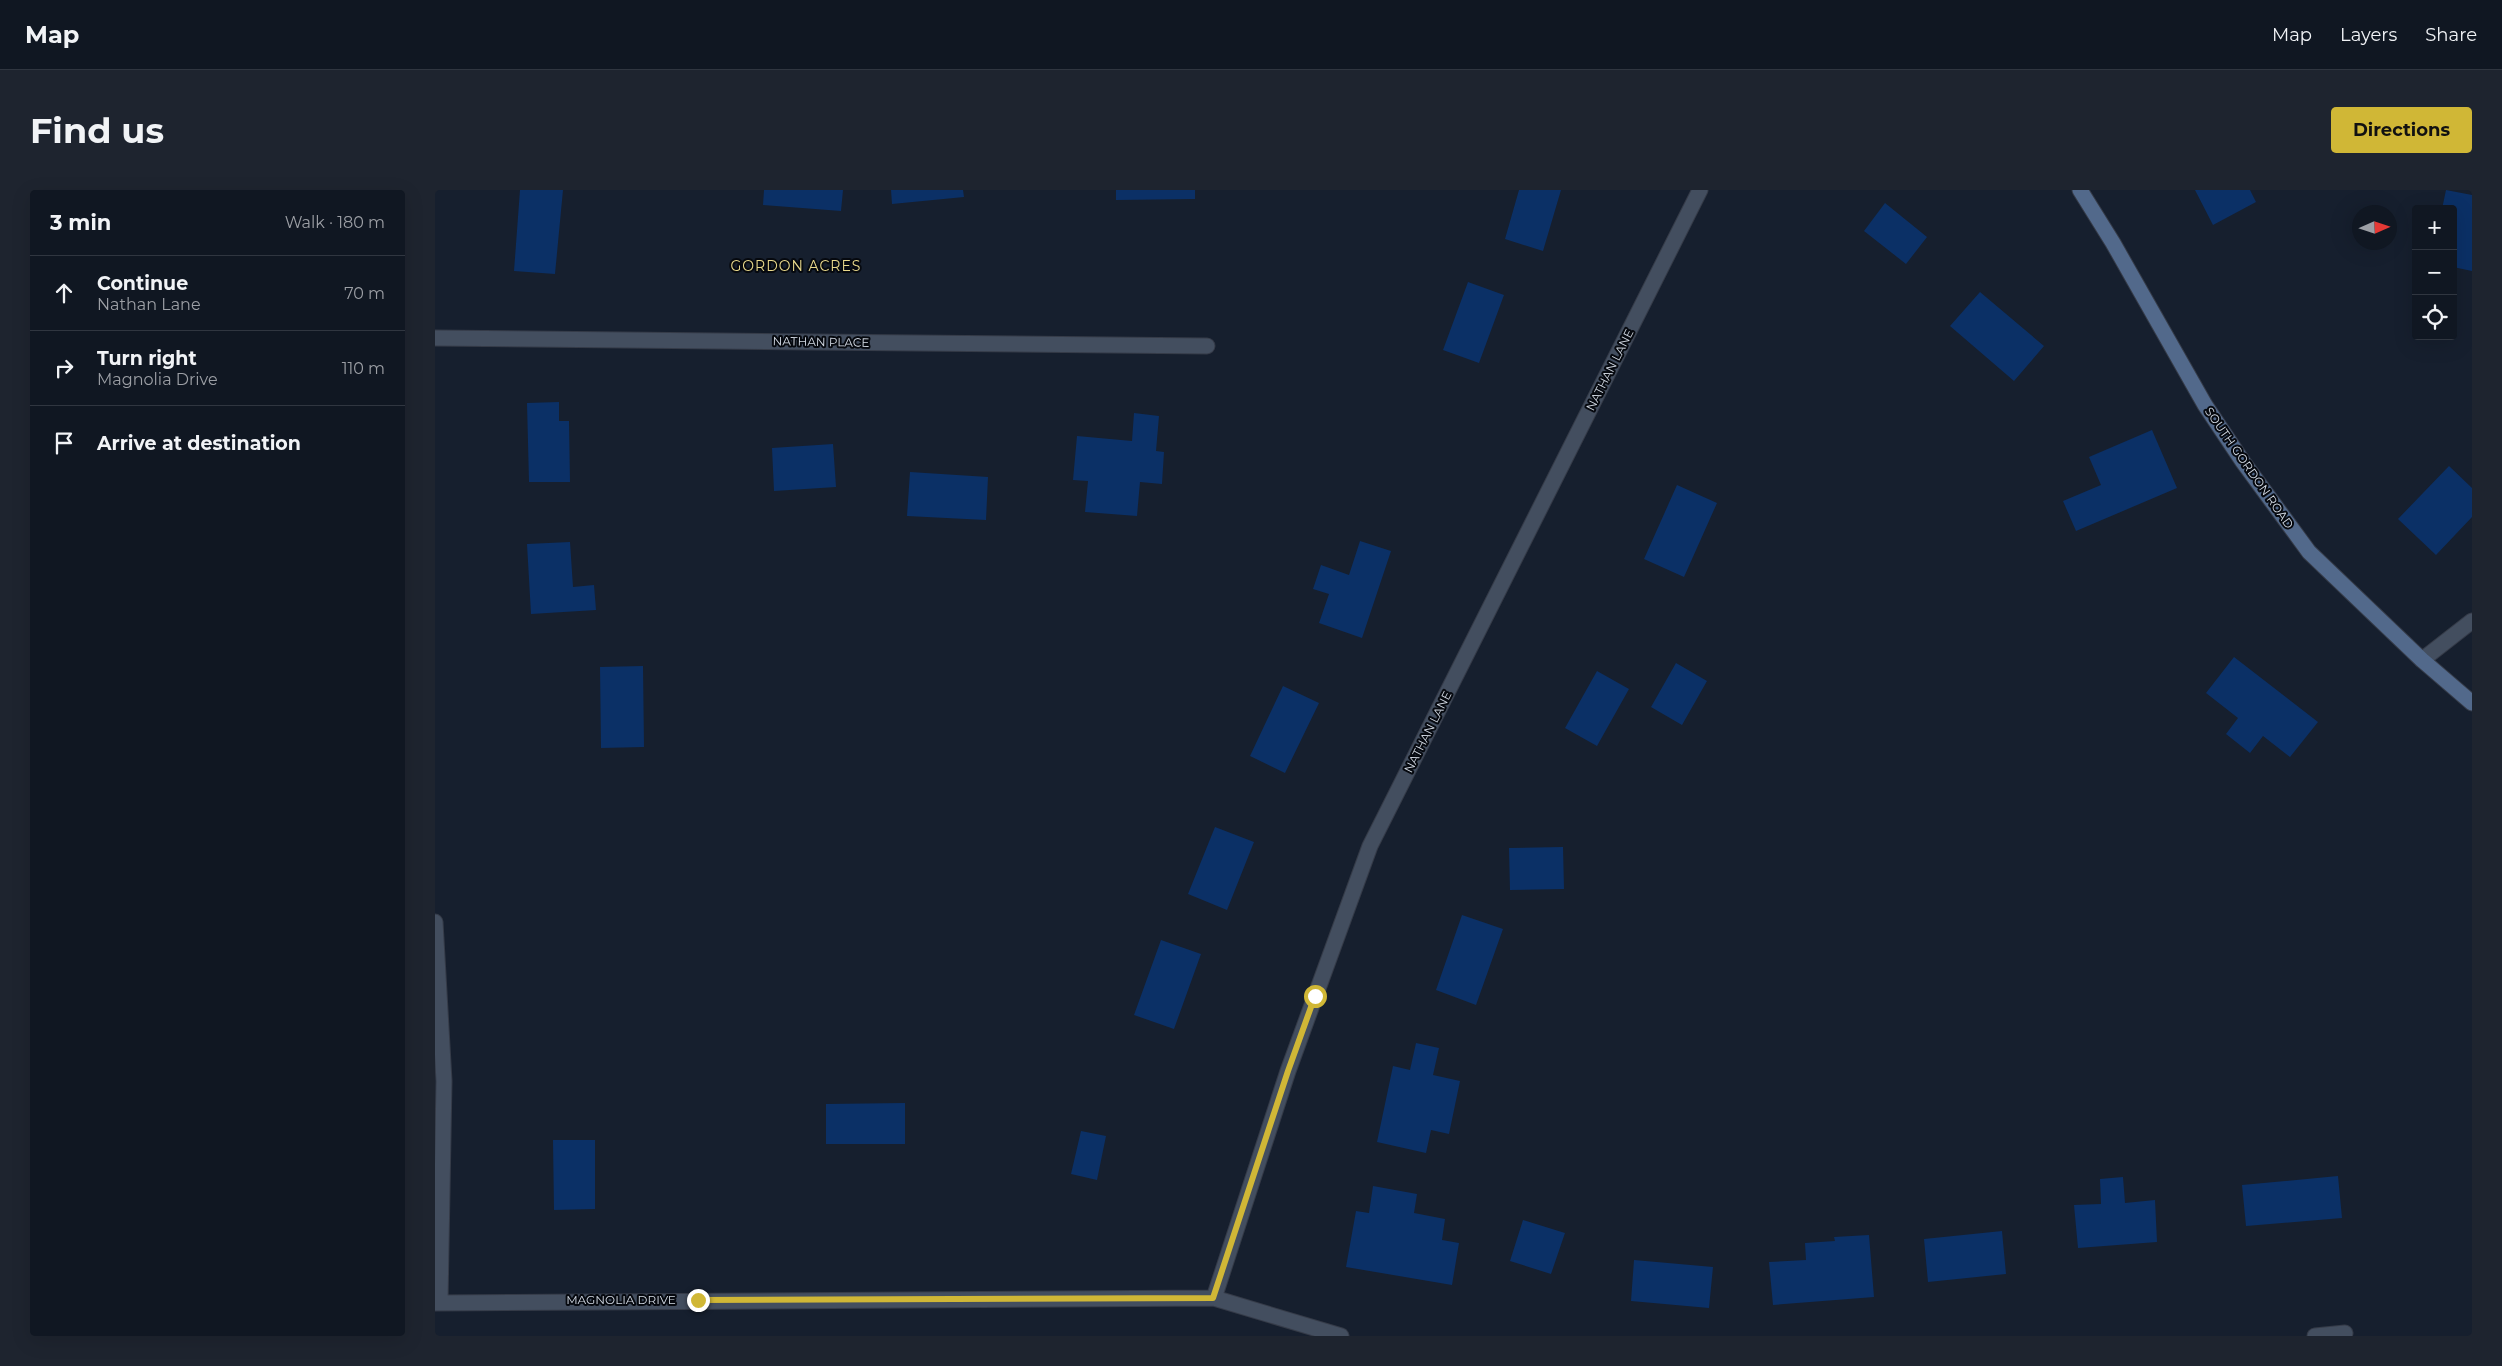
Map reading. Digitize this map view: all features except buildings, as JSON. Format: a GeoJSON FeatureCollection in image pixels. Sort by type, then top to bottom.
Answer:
{"type":"FeatureCollection","features":[{"type":"Feature","properties":{"kind":"street","name":"NATHAN LANE"},"geometry":{"type":"LineString","coordinates":[[1213,1298],[1288,1071],[1370,846],[1700,190]]}},
{"type":"Feature","properties":{"kind":"street","name":"SOUTH GORDON ROAD"},"geometry":{"type":"LineString","coordinates":[[2080,190],[2113,243],[2205,405],[2243,462],[2309,552],[2423,660],[2472,703]]}},
{"type":"Feature","properties":{"kind":"street","name":"NATHAN PLACE"},"geometry":{"type":"LineString","coordinates":[[435,338],[1207,346]]}},
{"type":"Feature","properties":{"kind":"street"},"geometry":{"type":"LineString","coordinates":[[2423,660],[2472,621]]}},
{"type":"Feature","properties":{"kind":"street"},"geometry":{"type":"LineString","coordinates":[[435,922],[439,1081],[438,1302]]}},
{"type":"Feature","properties":{"kind":"street","name":"MAGNOLIA DRIVE"},"geometry":{"type":"LineString","coordinates":[[438,1302],[1213,1298],[1341,1336]]}},
{"type":"Feature","properties":{"kind":"street"},"geometry":{"type":"LineString","coordinates":[[2315,1336],[2345,1333]]}},
{"type":"Feature","properties":{"kind":"district","name":"GORDON ACRES"},"geometry":{"type":"Point","coordinates":[796,266]}},
{"type":"Feature","properties":{"kind":"route"},"geometry":{"type":"LineString","coordinates":[[698,1300],[1213,1298],[1288,1071],[1315,996]]}}]}
